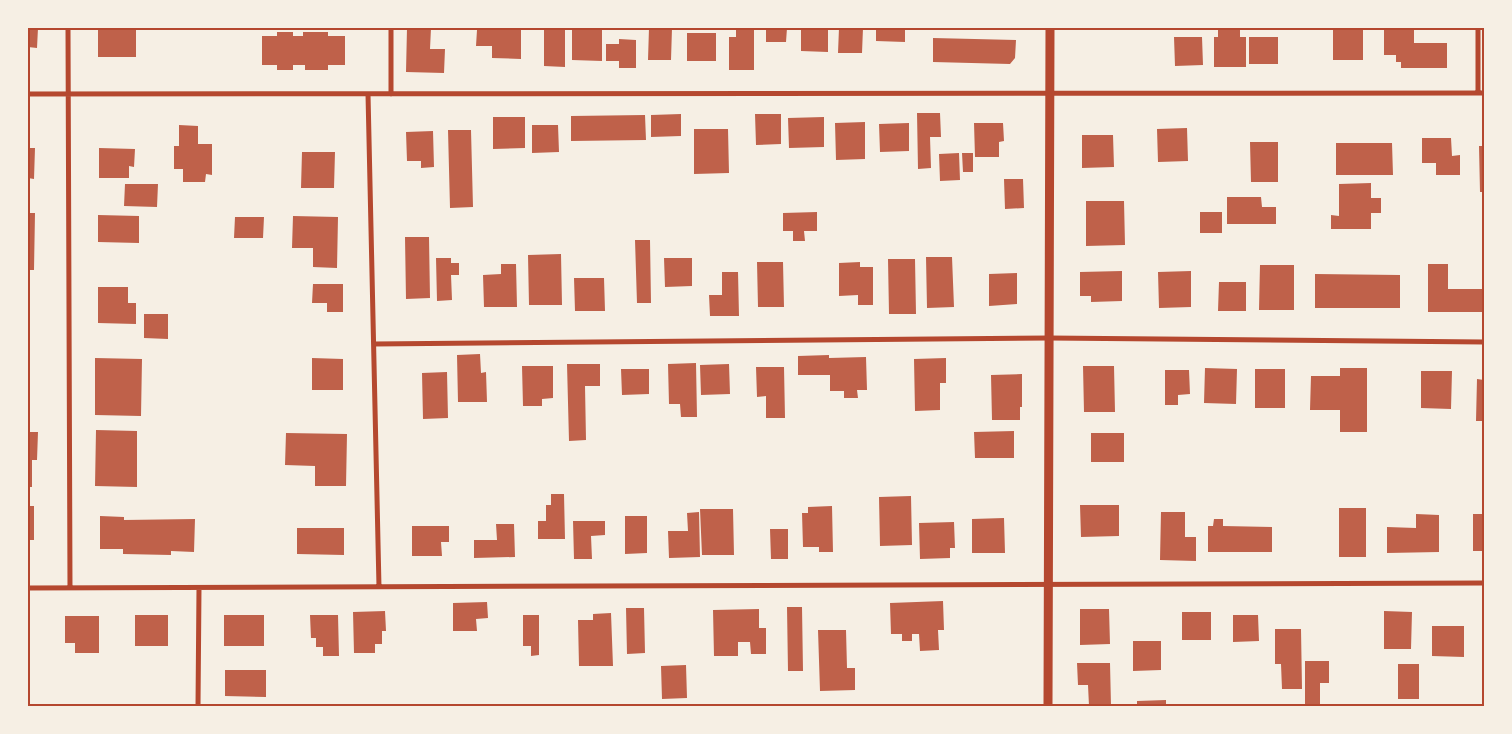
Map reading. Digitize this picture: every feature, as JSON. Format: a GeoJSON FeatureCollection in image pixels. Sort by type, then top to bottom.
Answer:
{"type":"FeatureCollection","features":[{"type":"Feature","properties":{"kind":"street"},"geometry":{"type":"LineString","coordinates":[[68,28],[70,588]]}},
{"type":"Feature","properties":{"kind":"street"},"geometry":{"type":"LineString","coordinates":[[391,28],[392,94]]}},
{"type":"Feature","properties":{"kind":"street"},"geometry":{"type":"LineString","coordinates":[[1048,706],[1050,28]]}},
{"type":"Feature","properties":{"kind":"street"},"geometry":{"type":"LineString","coordinates":[[1478,28],[1478,93]]}},
{"type":"Feature","properties":{"kind":"street"},"geometry":{"type":"LineString","coordinates":[[28,94],[1050,95],[1484,93]]}},
{"type":"Feature","properties":{"kind":"street"},"geometry":{"type":"LineString","coordinates":[[368,94],[379,587]]}},
{"type":"Feature","properties":{"kind":"street"},"geometry":{"type":"LineString","coordinates":[[374,344],[1049,338],[1484,342]]}},
{"type":"Feature","properties":{"kind":"street"},"geometry":{"type":"LineString","coordinates":[[28,588],[1484,583]]}},
{"type":"Feature","properties":{"kind":"street"},"geometry":{"type":"LineString","coordinates":[[198,706],[199,588]]}},
{"type":"Feature","properties":{"kind":"building"},"geometry":{"type":"Polygon","coordinates":[[[28,28],[38,28],[37,48],[28,47],[28,28]]]}},
{"type":"Feature","properties":{"kind":"building"},"geometry":{"type":"Polygon","coordinates":[[[98,28],[136,28],[136,57],[98,57],[98,28]]]}},
{"type":"Feature","properties":{"kind":"building"},"geometry":{"type":"Polygon","coordinates":[[[407,28],[431,28],[430,49],[445,49],[444,73],[406,72],[407,28]]]}},
{"type":"Feature","properties":{"kind":"building"},"geometry":{"type":"Polygon","coordinates":[[[465,28],[521,28],[521,59],[492,58],[492,46],[476,46],[477,30],[465,28]]]}},
{"type":"Feature","properties":{"kind":"building"},"geometry":{"type":"Polygon","coordinates":[[[544,28],[565,28],[565,67],[544,66],[544,28]]]}},
{"type":"Feature","properties":{"kind":"building"},"geometry":{"type":"Polygon","coordinates":[[[572,28],[602,28],[602,61],[572,60],[572,28]]]}},
{"type":"Feature","properties":{"kind":"building"},"geometry":{"type":"Polygon","coordinates":[[[649,28],[672,28],[671,60],[648,60],[649,28]]]}},
{"type":"Feature","properties":{"kind":"building"},"geometry":{"type":"Polygon","coordinates":[[[736,28],[754,28],[754,70],[729,70],[729,37],[736,37],[736,28]]]}},
{"type":"Feature","properties":{"kind":"building"},"geometry":{"type":"Polygon","coordinates":[[[766,28],[787,28],[786,42],[766,42],[766,28]]]}},
{"type":"Feature","properties":{"kind":"building"},"geometry":{"type":"Polygon","coordinates":[[[801,28],[828,28],[828,52],[801,51],[801,28]]]}},
{"type":"Feature","properties":{"kind":"building"},"geometry":{"type":"Polygon","coordinates":[[[839,28],[863,28],[862,53],[838,53],[839,28]]]}},
{"type":"Feature","properties":{"kind":"building"},"geometry":{"type":"Polygon","coordinates":[[[876,28],[905,28],[905,42],[876,41],[876,28]]]}},
{"type":"Feature","properties":{"kind":"building"},"geometry":{"type":"Polygon","coordinates":[[[1218,28],[1240,28],[1240,37],[1246,37],[1246,67],[1214,67],[1214,37],[1218,37],[1218,28]]]}},
{"type":"Feature","properties":{"kind":"building"},"geometry":{"type":"Polygon","coordinates":[[[1333,28],[1363,28],[1363,60],[1333,60],[1333,28]]]}},
{"type":"Feature","properties":{"kind":"building"},"geometry":{"type":"Polygon","coordinates":[[[1384,28],[1414,28],[1414,43],[1447,43],[1447,68],[1401,68],[1401,62],[1396,62],[1396,55],[1384,55],[1384,28]]]}},
{"type":"Feature","properties":{"kind":"building"},"geometry":{"type":"Polygon","coordinates":[[[277,32],[293,32],[293,36],[303,36],[303,32],[328,32],[328,36],[345,36],[345,65],[328,65],[328,70],[305,70],[305,65],[293,65],[293,70],[277,70],[277,65],[262,65],[262,36],[277,36],[277,32]]]}},
{"type":"Feature","properties":{"kind":"building"},"geometry":{"type":"Polygon","coordinates":[[[687,33],[716,33],[716,61],[687,61],[687,33]]]}},
{"type":"Feature","properties":{"kind":"building"},"geometry":{"type":"Polygon","coordinates":[[[1174,37],[1202,37],[1203,65],[1175,66],[1174,37]]]}},
{"type":"Feature","properties":{"kind":"building"},"geometry":{"type":"Polygon","coordinates":[[[1249,37],[1278,37],[1278,64],[1249,64],[1249,37]]]}},
{"type":"Feature","properties":{"kind":"building"},"geometry":{"type":"Polygon","coordinates":[[[933,38],[1016,40],[1015,58],[1010,64],[933,62],[933,38]]]}},
{"type":"Feature","properties":{"kind":"building"},"geometry":{"type":"Polygon","coordinates":[[[619,39],[636,40],[636,68],[619,68],[619,61],[606,61],[606,44],[619,44],[619,39]]]}},
{"type":"Feature","properties":{"kind":"building"},"geometry":{"type":"Polygon","coordinates":[[[917,113],[940,113],[941,137],[930,137],[931,168],[918,169],[917,113]]]}},
{"type":"Feature","properties":{"kind":"building"},"geometry":{"type":"Polygon","coordinates":[[[681,114],[681,136],[651,137],[651,115],[681,114]]]}},
{"type":"Feature","properties":{"kind":"building"},"geometry":{"type":"Polygon","coordinates":[[[755,114],[781,114],[781,144],[756,145],[755,114]]]}},
{"type":"Feature","properties":{"kind":"building"},"geometry":{"type":"Polygon","coordinates":[[[645,115],[646,140],[571,141],[571,116],[645,115]]]}},
{"type":"Feature","properties":{"kind":"building"},"geometry":{"type":"Polygon","coordinates":[[[493,117],[525,117],[525,148],[493,149],[493,117]]]}},
{"type":"Feature","properties":{"kind":"building"},"geometry":{"type":"Polygon","coordinates":[[[824,117],[824,147],[789,148],[788,118],[824,117]]]}},
{"type":"Feature","properties":{"kind":"building"},"geometry":{"type":"Polygon","coordinates":[[[865,122],[865,159],[836,160],[835,123],[865,122]]]}},
{"type":"Feature","properties":{"kind":"building"},"geometry":{"type":"Polygon","coordinates":[[[909,123],[909,151],[880,152],[879,124],[909,123]]]}},
{"type":"Feature","properties":{"kind":"building"},"geometry":{"type":"Polygon","coordinates":[[[974,123],[1003,123],[1004,141],[999,142],[999,157],[975,157],[974,123]]]}},
{"type":"Feature","properties":{"kind":"building"},"geometry":{"type":"Polygon","coordinates":[[[179,125],[198,126],[198,144],[212,144],[212,175],[206,174],[205,182],[183,182],[183,169],[174,169],[174,146],[179,146],[179,125]]]}},
{"type":"Feature","properties":{"kind":"building"},"geometry":{"type":"Polygon","coordinates":[[[532,125],[558,125],[559,152],[532,153],[532,125]]]}},
{"type":"Feature","properties":{"kind":"building"},"geometry":{"type":"Polygon","coordinates":[[[1187,128],[1188,161],[1158,162],[1157,129],[1187,128]]]}},
{"type":"Feature","properties":{"kind":"building"},"geometry":{"type":"Polygon","coordinates":[[[694,129],[728,129],[729,173],[694,174],[694,129]]]}},
{"type":"Feature","properties":{"kind":"building"},"geometry":{"type":"Polygon","coordinates":[[[448,130],[471,130],[473,207],[450,208],[448,130]]]}},
{"type":"Feature","properties":{"kind":"building"},"geometry":{"type":"Polygon","coordinates":[[[433,131],[434,167],[421,168],[421,161],[407,161],[406,132],[433,131]]]}},
{"type":"Feature","properties":{"kind":"building"},"geometry":{"type":"Polygon","coordinates":[[[1082,135],[1113,135],[1114,167],[1082,168],[1082,135]]]}},
{"type":"Feature","properties":{"kind":"building"},"geometry":{"type":"Polygon","coordinates":[[[1422,138],[1451,138],[1452,156],[1460,155],[1460,175],[1436,175],[1436,163],[1422,163],[1422,138]]]}},
{"type":"Feature","properties":{"kind":"building"},"geometry":{"type":"Polygon","coordinates":[[[1250,142],[1278,142],[1278,182],[1251,182],[1250,142]]]}},
{"type":"Feature","properties":{"kind":"building"},"geometry":{"type":"Polygon","coordinates":[[[1336,143],[1392,143],[1393,175],[1336,175],[1336,143]]]}},
{"type":"Feature","properties":{"kind":"building"},"geometry":{"type":"Polygon","coordinates":[[[1479,146],[1484,146],[1484,192],[1480,192],[1479,146]]]}},
{"type":"Feature","properties":{"kind":"building"},"geometry":{"type":"Polygon","coordinates":[[[28,148],[35,148],[34,179],[28,178],[28,148]]]}},
{"type":"Feature","properties":{"kind":"building"},"geometry":{"type":"Polygon","coordinates":[[[99,148],[135,149],[134,167],[129,166],[129,178],[99,178],[99,148]]]}},
{"type":"Feature","properties":{"kind":"building"},"geometry":{"type":"Polygon","coordinates":[[[302,152],[335,152],[334,188],[301,188],[302,152]]]}},
{"type":"Feature","properties":{"kind":"building"},"geometry":{"type":"Polygon","coordinates":[[[959,153],[960,180],[940,181],[939,154],[959,153]]]}},
{"type":"Feature","properties":{"kind":"building"},"geometry":{"type":"Polygon","coordinates":[[[962,153],[973,153],[973,172],[963,172],[962,153]]]}},
{"type":"Feature","properties":{"kind":"building"},"geometry":{"type":"Polygon","coordinates":[[[1004,179],[1023,179],[1024,208],[1005,209],[1004,179]]]}},
{"type":"Feature","properties":{"kind":"building"},"geometry":{"type":"Polygon","coordinates":[[[1371,183],[1371,198],[1381,198],[1381,213],[1371,213],[1371,229],[1331,229],[1331,215],[1339,216],[1339,184],[1371,183]]]}},
{"type":"Feature","properties":{"kind":"building"},"geometry":{"type":"Polygon","coordinates":[[[125,184],[158,184],[157,207],[124,206],[125,184]]]}},
{"type":"Feature","properties":{"kind":"building"},"geometry":{"type":"Polygon","coordinates":[[[1227,197],[1261,197],[1262,207],[1276,207],[1276,224],[1227,224],[1227,197]]]}},
{"type":"Feature","properties":{"kind":"building"},"geometry":{"type":"Polygon","coordinates":[[[1086,201],[1124,201],[1125,245],[1086,246],[1086,201]]]}},
{"type":"Feature","properties":{"kind":"building"},"geometry":{"type":"Polygon","coordinates":[[[817,212],[817,231],[804,231],[805,241],[793,241],[793,231],[783,231],[783,213],[817,212]]]}},
{"type":"Feature","properties":{"kind":"building"},"geometry":{"type":"Polygon","coordinates":[[[1200,212],[1222,212],[1222,233],[1200,233],[1200,212]]]}},
{"type":"Feature","properties":{"kind":"building"},"geometry":{"type":"Polygon","coordinates":[[[28,213],[35,213],[34,270],[28,270],[28,213]]]}},
{"type":"Feature","properties":{"kind":"building"},"geometry":{"type":"Polygon","coordinates":[[[98,215],[139,216],[139,243],[98,242],[98,215]]]}},
{"type":"Feature","properties":{"kind":"building"},"geometry":{"type":"Polygon","coordinates":[[[293,216],[338,217],[337,268],[313,267],[313,248],[292,248],[293,216]]]}},
{"type":"Feature","properties":{"kind":"building"},"geometry":{"type":"Polygon","coordinates":[[[235,217],[264,217],[263,238],[234,238],[235,217]]]}},
{"type":"Feature","properties":{"kind":"building"},"geometry":{"type":"Polygon","coordinates":[[[405,237],[429,237],[430,298],[406,299],[405,237]]]}},
{"type":"Feature","properties":{"kind":"building"},"geometry":{"type":"Polygon","coordinates":[[[635,240],[650,240],[651,303],[637,303],[635,240]]]}},
{"type":"Feature","properties":{"kind":"building"},"geometry":{"type":"Polygon","coordinates":[[[561,254],[562,305],[529,305],[528,255],[561,254]]]}},
{"type":"Feature","properties":{"kind":"building"},"geometry":{"type":"Polygon","coordinates":[[[926,257],[952,257],[954,307],[927,308],[926,257]]]}},
{"type":"Feature","properties":{"kind":"building"},"geometry":{"type":"Polygon","coordinates":[[[436,258],[451,258],[451,263],[459,263],[459,275],[451,275],[452,300],[437,301],[436,258]]]}},
{"type":"Feature","properties":{"kind":"building"},"geometry":{"type":"Polygon","coordinates":[[[664,258],[692,258],[692,286],[665,287],[664,258]]]}},
{"type":"Feature","properties":{"kind":"building"},"geometry":{"type":"Polygon","coordinates":[[[888,259],[915,259],[916,314],[889,314],[888,259]]]}},
{"type":"Feature","properties":{"kind":"building"},"geometry":{"type":"Polygon","coordinates":[[[757,262],[783,262],[784,307],[758,307],[757,262]]]}},
{"type":"Feature","properties":{"kind":"building"},"geometry":{"type":"Polygon","coordinates":[[[860,262],[860,267],[873,267],[873,305],[858,305],[858,295],[839,296],[839,263],[860,262]]]}},
{"type":"Feature","properties":{"kind":"building"},"geometry":{"type":"Polygon","coordinates":[[[501,264],[516,264],[517,307],[484,307],[483,275],[501,274],[501,264]]]}},
{"type":"Feature","properties":{"kind":"building"},"geometry":{"type":"Polygon","coordinates":[[[1428,264],[1448,264],[1448,289],[1484,289],[1484,312],[1428,312],[1428,264]]]}},
{"type":"Feature","properties":{"kind":"building"},"geometry":{"type":"Polygon","coordinates":[[[1260,265],[1294,265],[1294,310],[1259,310],[1260,265]]]}},
{"type":"Feature","properties":{"kind":"building"},"geometry":{"type":"Polygon","coordinates":[[[1122,271],[1122,301],[1091,302],[1091,296],[1080,296],[1080,272],[1122,271]]]}},
{"type":"Feature","properties":{"kind":"building"},"geometry":{"type":"Polygon","coordinates":[[[1191,271],[1191,307],[1159,308],[1158,272],[1191,271]]]}},
{"type":"Feature","properties":{"kind":"building"},"geometry":{"type":"Polygon","coordinates":[[[722,272],[738,272],[739,316],[710,316],[709,295],[722,295],[722,272]]]}},
{"type":"Feature","properties":{"kind":"building"},"geometry":{"type":"Polygon","coordinates":[[[1017,273],[1017,304],[989,306],[989,274],[1017,273]]]}},
{"type":"Feature","properties":{"kind":"building"},"geometry":{"type":"Polygon","coordinates":[[[1315,274],[1400,275],[1400,308],[1315,308],[1315,274]]]}},
{"type":"Feature","properties":{"kind":"building"},"geometry":{"type":"Polygon","coordinates":[[[574,278],[604,278],[605,311],[575,311],[574,278]]]}},
{"type":"Feature","properties":{"kind":"building"},"geometry":{"type":"Polygon","coordinates":[[[1219,282],[1246,282],[1246,311],[1218,311],[1219,282]]]}},
{"type":"Feature","properties":{"kind":"building"},"geometry":{"type":"Polygon","coordinates":[[[313,284],[343,284],[343,312],[327,312],[327,303],[312,303],[313,284]]]}},
{"type":"Feature","properties":{"kind":"building"},"geometry":{"type":"Polygon","coordinates":[[[98,287],[128,287],[128,303],[136,303],[136,324],[98,323],[98,287]]]}},
{"type":"Feature","properties":{"kind":"building"},"geometry":{"type":"Polygon","coordinates":[[[144,314],[168,314],[168,339],[144,338],[144,314]]]}},
{"type":"Feature","properties":{"kind":"building"},"geometry":{"type":"Polygon","coordinates":[[[480,354],[481,373],[486,372],[487,402],[458,402],[457,355],[480,354]]]}},
{"type":"Feature","properties":{"kind":"building"},"geometry":{"type":"Polygon","coordinates":[[[829,355],[829,358],[866,357],[867,390],[857,390],[858,398],[844,398],[844,391],[830,391],[830,375],[798,375],[798,356],[829,355]]]}},
{"type":"Feature","properties":{"kind":"building"},"geometry":{"type":"Polygon","coordinates":[[[95,358],[142,359],[141,416],[95,415],[95,358]]]}},
{"type":"Feature","properties":{"kind":"building"},"geometry":{"type":"Polygon","coordinates":[[[312,358],[343,359],[343,390],[312,390],[312,358]]]}},
{"type":"Feature","properties":{"kind":"building"},"geometry":{"type":"Polygon","coordinates":[[[946,358],[946,383],[940,383],[940,410],[915,411],[914,359],[946,358]]]}},
{"type":"Feature","properties":{"kind":"building"},"geometry":{"type":"Polygon","coordinates":[[[696,363],[697,417],[681,417],[680,404],[669,404],[668,364],[696,363]]]}},
{"type":"Feature","properties":{"kind":"building"},"geometry":{"type":"Polygon","coordinates":[[[567,364],[600,364],[600,386],[585,386],[586,440],[569,441],[567,364]]]}},
{"type":"Feature","properties":{"kind":"building"},"geometry":{"type":"Polygon","coordinates":[[[729,364],[730,394],[701,395],[700,365],[729,364]]]}},
{"type":"Feature","properties":{"kind":"building"},"geometry":{"type":"Polygon","coordinates":[[[522,366],[553,366],[553,398],[542,399],[542,406],[523,406],[522,366]]]}},
{"type":"Feature","properties":{"kind":"building"},"geometry":{"type":"Polygon","coordinates":[[[1083,366],[1114,366],[1115,412],[1084,412],[1083,366]]]}},
{"type":"Feature","properties":{"kind":"building"},"geometry":{"type":"Polygon","coordinates":[[[756,367],[784,367],[785,418],[766,418],[766,396],[757,397],[756,367]]]}},
{"type":"Feature","properties":{"kind":"building"},"geometry":{"type":"Polygon","coordinates":[[[1205,368],[1237,369],[1236,404],[1204,403],[1205,368]]]}},
{"type":"Feature","properties":{"kind":"building"},"geometry":{"type":"Polygon","coordinates":[[[1340,368],[1367,368],[1367,432],[1340,432],[1340,410],[1310,410],[1311,376],[1340,376],[1340,368]]]}},
{"type":"Feature","properties":{"kind":"building"},"geometry":{"type":"Polygon","coordinates":[[[621,369],[649,369],[649,394],[622,395],[621,369]]]}},
{"type":"Feature","properties":{"kind":"building"},"geometry":{"type":"Polygon","coordinates":[[[1255,369],[1285,369],[1285,408],[1255,408],[1255,369]]]}},
{"type":"Feature","properties":{"kind":"building"},"geometry":{"type":"Polygon","coordinates":[[[1165,370],[1189,370],[1190,394],[1178,395],[1178,405],[1165,405],[1165,370]]]}},
{"type":"Feature","properties":{"kind":"building"},"geometry":{"type":"Polygon","coordinates":[[[1421,371],[1452,371],[1451,409],[1421,408],[1421,371]]]}},
{"type":"Feature","properties":{"kind":"building"},"geometry":{"type":"Polygon","coordinates":[[[447,372],[448,418],[423,419],[422,373],[447,372]]]}},
{"type":"Feature","properties":{"kind":"building"},"geometry":{"type":"Polygon","coordinates":[[[1022,374],[1020,420],[992,420],[991,375],[1022,374]]]}},
{"type":"Feature","properties":{"kind":"building"},"geometry":{"type":"Polygon","coordinates":[[[1477,379],[1484,380],[1484,421],[1476,421],[1477,379]]]}},
{"type":"Feature","properties":{"kind":"building"},"geometry":{"type":"Polygon","coordinates":[[[96,430],[137,431],[137,487],[95,486],[96,430]]]}},
{"type":"Feature","properties":{"kind":"building"},"geometry":{"type":"Polygon","coordinates":[[[1014,431],[1014,458],[975,458],[974,432],[1014,431]]]}},
{"type":"Feature","properties":{"kind":"building"},"geometry":{"type":"Polygon","coordinates":[[[28,432],[38,432],[37,460],[32,460],[32,487],[28,487],[28,432]]]}},
{"type":"Feature","properties":{"kind":"building"},"geometry":{"type":"Polygon","coordinates":[[[286,433],[347,434],[346,486],[315,486],[315,466],[285,465],[286,433]]]}},
{"type":"Feature","properties":{"kind":"building"},"geometry":{"type":"Polygon","coordinates":[[[1091,433],[1124,433],[1124,462],[1091,462],[1091,433]]]}},
{"type":"Feature","properties":{"kind":"building"},"geometry":{"type":"Polygon","coordinates":[[[551,494],[564,494],[565,539],[538,539],[538,521],[546,521],[546,505],[551,505],[551,494]]]}},
{"type":"Feature","properties":{"kind":"building"},"geometry":{"type":"Polygon","coordinates":[[[911,496],[912,545],[880,546],[879,497],[911,496]]]}},
{"type":"Feature","properties":{"kind":"building"},"geometry":{"type":"Polygon","coordinates":[[[1080,505],[1119,505],[1119,536],[1081,537],[1080,505]]]}},
{"type":"Feature","properties":{"kind":"building"},"geometry":{"type":"Polygon","coordinates":[[[28,506],[34,506],[34,540],[28,540],[28,506]]]}},
{"type":"Feature","properties":{"kind":"building"},"geometry":{"type":"Polygon","coordinates":[[[832,506],[833,552],[819,552],[819,547],[803,547],[802,513],[808,513],[808,507],[832,506]]]}},
{"type":"Feature","properties":{"kind":"building"},"geometry":{"type":"Polygon","coordinates":[[[1339,508],[1366,508],[1366,557],[1339,557],[1339,508]]]}},
{"type":"Feature","properties":{"kind":"building"},"geometry":{"type":"Polygon","coordinates":[[[700,509],[733,509],[734,555],[702,555],[700,509]]]}},
{"type":"Feature","properties":{"kind":"building"},"geometry":{"type":"Polygon","coordinates":[[[699,512],[700,557],[669,558],[668,531],[688,531],[687,513],[699,512]]]}},
{"type":"Feature","properties":{"kind":"building"},"geometry":{"type":"Polygon","coordinates":[[[1161,512],[1185,512],[1185,537],[1196,537],[1196,561],[1160,560],[1161,512]]]}},
{"type":"Feature","properties":{"kind":"building"},"geometry":{"type":"Polygon","coordinates":[[[1416,514],[1439,515],[1439,552],[1387,553],[1387,527],[1416,528],[1416,514]]]}},
{"type":"Feature","properties":{"kind":"building"},"geometry":{"type":"Polygon","coordinates":[[[1473,514],[1484,514],[1484,551],[1473,551],[1473,514]]]}},
{"type":"Feature","properties":{"kind":"building"},"geometry":{"type":"Polygon","coordinates":[[[100,516],[124,517],[124,520],[195,519],[194,552],[171,551],[171,555],[123,554],[123,549],[100,549],[100,516]]]}},
{"type":"Feature","properties":{"kind":"building"},"geometry":{"type":"Polygon","coordinates":[[[625,516],[647,516],[647,553],[625,554],[625,516]]]}},
{"type":"Feature","properties":{"kind":"building"},"geometry":{"type":"Polygon","coordinates":[[[1004,518],[1005,553],[972,553],[972,519],[1004,518]]]}},
{"type":"Feature","properties":{"kind":"building"},"geometry":{"type":"Polygon","coordinates":[[[1214,519],[1223,519],[1223,526],[1272,527],[1272,552],[1208,552],[1208,526],[1213,526],[1214,519]]]}},
{"type":"Feature","properties":{"kind":"building"},"geometry":{"type":"Polygon","coordinates":[[[573,521],[605,521],[605,535],[591,536],[592,559],[574,559],[573,521]]]}},
{"type":"Feature","properties":{"kind":"building"},"geometry":{"type":"Polygon","coordinates":[[[954,522],[955,548],[950,548],[950,558],[920,559],[919,523],[954,522]]]}},
{"type":"Feature","properties":{"kind":"building"},"geometry":{"type":"Polygon","coordinates":[[[496,524],[514,524],[515,557],[474,558],[474,540],[497,540],[496,524]]]}},
{"type":"Feature","properties":{"kind":"building"},"geometry":{"type":"Polygon","coordinates":[[[412,526],[449,526],[449,542],[441,542],[442,556],[412,556],[412,526]]]}},
{"type":"Feature","properties":{"kind":"building"},"geometry":{"type":"Polygon","coordinates":[[[297,528],[344,528],[344,555],[297,554],[297,528]]]}},
{"type":"Feature","properties":{"kind":"building"},"geometry":{"type":"Polygon","coordinates":[[[770,529],[788,529],[788,559],[771,559],[770,529]]]}},
{"type":"Feature","properties":{"kind":"building"},"geometry":{"type":"Polygon","coordinates":[[[943,601],[944,630],[938,630],[939,650],[920,651],[919,634],[912,634],[912,641],[902,641],[902,634],[891,634],[890,603],[943,601]]]}},
{"type":"Feature","properties":{"kind":"building"},"geometry":{"type":"Polygon","coordinates":[[[487,602],[488,618],[476,619],[477,631],[453,631],[453,603],[487,602]]]}},
{"type":"Feature","properties":{"kind":"building"},"geometry":{"type":"Polygon","coordinates":[[[787,607],[802,607],[803,671],[788,671],[787,607]]]}},
{"type":"Feature","properties":{"kind":"building"},"geometry":{"type":"Polygon","coordinates":[[[626,608],[644,608],[645,653],[627,654],[626,608]]]}},
{"type":"Feature","properties":{"kind":"building"},"geometry":{"type":"Polygon","coordinates":[[[759,609],[759,628],[766,628],[766,654],[751,654],[750,642],[738,642],[738,656],[714,656],[713,610],[759,609]]]}},
{"type":"Feature","properties":{"kind":"building"},"geometry":{"type":"Polygon","coordinates":[[[1080,609],[1109,609],[1110,644],[1080,645],[1080,609]]]}},
{"type":"Feature","properties":{"kind":"building"},"geometry":{"type":"Polygon","coordinates":[[[385,611],[386,631],[382,631],[382,644],[375,644],[375,653],[354,653],[353,612],[385,611]]]}},
{"type":"Feature","properties":{"kind":"building"},"geometry":{"type":"Polygon","coordinates":[[[1384,611],[1412,612],[1411,649],[1384,649],[1384,611]]]}},
{"type":"Feature","properties":{"kind":"building"},"geometry":{"type":"Polygon","coordinates":[[[1182,612],[1211,612],[1211,640],[1182,640],[1182,612]]]}},
{"type":"Feature","properties":{"kind":"building"},"geometry":{"type":"Polygon","coordinates":[[[611,613],[613,666],[579,666],[578,620],[593,620],[593,614],[611,613]]]}},
{"type":"Feature","properties":{"kind":"building"},"geometry":{"type":"Polygon","coordinates":[[[135,615],[168,615],[168,646],[135,646],[135,615]]]}},
{"type":"Feature","properties":{"kind":"building"},"geometry":{"type":"Polygon","coordinates":[[[224,615],[264,615],[264,646],[224,646],[224,615]]]}},
{"type":"Feature","properties":{"kind":"building"},"geometry":{"type":"Polygon","coordinates":[[[310,615],[338,615],[339,656],[323,656],[323,647],[316,647],[316,638],[311,638],[310,615]]]}},
{"type":"Feature","properties":{"kind":"building"},"geometry":{"type":"Polygon","coordinates":[[[523,615],[539,615],[539,655],[531,656],[531,646],[523,646],[523,615]]]}},
{"type":"Feature","properties":{"kind":"building"},"geometry":{"type":"Polygon","coordinates":[[[1233,615],[1258,615],[1259,641],[1233,642],[1233,615]]]}},
{"type":"Feature","properties":{"kind":"building"},"geometry":{"type":"Polygon","coordinates":[[[65,616],[99,616],[99,653],[75,653],[75,643],[65,643],[65,616]]]}},
{"type":"Feature","properties":{"kind":"building"},"geometry":{"type":"Polygon","coordinates":[[[1432,626],[1464,626],[1464,657],[1432,656],[1432,626]]]}},
{"type":"Feature","properties":{"kind":"building"},"geometry":{"type":"Polygon","coordinates":[[[1275,629],[1301,629],[1302,689],[1282,689],[1281,664],[1275,664],[1275,629]]]}},
{"type":"Feature","properties":{"kind":"building"},"geometry":{"type":"Polygon","coordinates":[[[818,630],[846,630],[847,668],[855,668],[855,690],[820,691],[818,630]]]}},
{"type":"Feature","properties":{"kind":"building"},"geometry":{"type":"Polygon","coordinates":[[[1133,641],[1161,641],[1161,670],[1133,671],[1133,641]]]}},
{"type":"Feature","properties":{"kind":"building"},"geometry":{"type":"Polygon","coordinates":[[[1305,661],[1329,661],[1329,683],[1320,683],[1320,706],[1305,706],[1305,661]]]}},
{"type":"Feature","properties":{"kind":"building"},"geometry":{"type":"Polygon","coordinates":[[[1077,663],[1110,663],[1111,706],[1089,706],[1088,685],[1078,685],[1077,663]]]}},
{"type":"Feature","properties":{"kind":"building"},"geometry":{"type":"Polygon","coordinates":[[[1398,664],[1419,664],[1419,699],[1398,699],[1398,664]]]}},
{"type":"Feature","properties":{"kind":"building"},"geometry":{"type":"Polygon","coordinates":[[[686,665],[687,698],[662,699],[661,666],[686,665]]]}},
{"type":"Feature","properties":{"kind":"building"},"geometry":{"type":"Polygon","coordinates":[[[225,670],[266,670],[266,697],[225,696],[225,670]]]}},
{"type":"Feature","properties":{"kind":"building"},"geometry":{"type":"Polygon","coordinates":[[[1166,700],[1166,706],[1137,706],[1137,701],[1166,700]]]}},
{"type":"Feature","properties":{"kind":"building"},"geometry":{"type":"Polygon","coordinates":[[[135,704],[169,704],[169,706],[135,706],[135,704]]]}}]}
